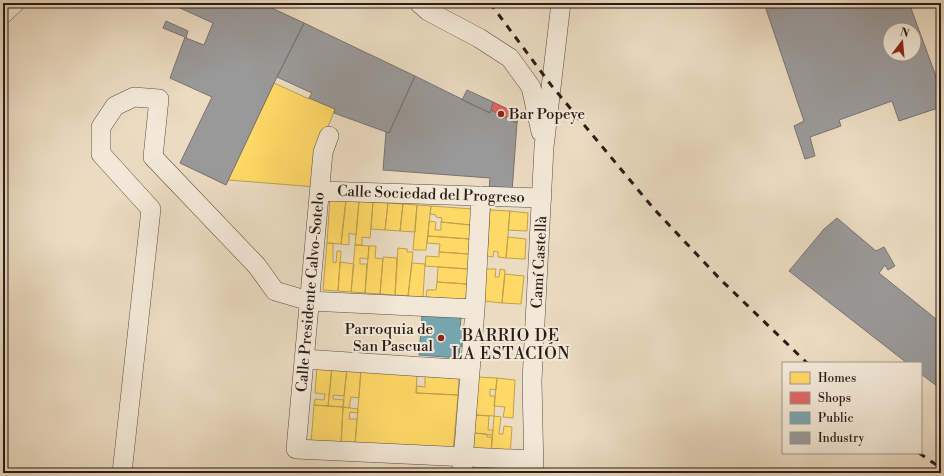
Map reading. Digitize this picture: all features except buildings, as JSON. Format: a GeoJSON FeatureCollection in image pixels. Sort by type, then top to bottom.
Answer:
{"type":"FeatureCollection","features":[{"type":"Feature","properties":{"kind":"street"},"geometry":{"type":"LineString","coordinates":[[3,14],[15,3]]}},
{"type":"Feature","properties":{"kind":"street"},"geometry":{"type":"LineString","coordinates":[[419,3],[428,11],[478,38],[510,58],[531,87],[544,147]]}},
{"type":"Feature","properties":{"kind":"street"},"geometry":{"type":"LineString","coordinates":[[544,147],[561,3]]}},
{"type":"Feature","properties":{"kind":"street"},"geometry":{"type":"LineString","coordinates":[[122,473],[151,209],[101,154],[101,127],[115,106],[134,97],[159,99],[153,157],[257,266],[275,291],[309,301],[475,309]]}},
{"type":"Feature","properties":{"kind":"street","name":"Calle Presidente Calvo-Sotelo"},"geometry":{"type":"LineString","coordinates":[[329,136],[323,152],[296,449],[463,465]]}},
{"type":"Feature","properties":{"kind":"street","name":"Camí Castellà"},"geometry":{"type":"LineString","coordinates":[[534,466],[532,381],[544,147]]}},
{"type":"Feature","properties":{"kind":"street","name":"Calle Sociedad del Progreso"},"geometry":{"type":"LineString","coordinates":[[320,190],[542,198]]}},
{"type":"Feature","properties":{"kind":"street"},"geometry":{"type":"LineString","coordinates":[[481,196],[475,309],[463,465],[534,466]]}},
{"type":"Feature","properties":{"kind":"street"},"geometry":{"type":"LineString","coordinates":[[304,359],[470,370]]}},
{"type":"Feature","properties":{"kind":"railway"},"geometry":{"type":"LineString","coordinates":[[490,3],[551,85],[654,209],[720,279],[806,362]]}},
{"type":"Feature","properties":{"kind":"railway"},"geometry":{"type":"LineString","coordinates":[[920,454],[941,468]]}},
{"type":"Feature","properties":{"kind":"place","name":"Bar Popeye"},"geometry":{"type":"Point","coordinates":[501,114]}},
{"type":"Feature","properties":{"kind":"place","name":"Parroquia de San Pascual"},"geometry":{"type":"Point","coordinates":[441,338]}},
{"type":"Feature","properties":{"kind":"district","name":"BARRIO DE LA ESTACIÓN"},"geometry":{"type":"Point","coordinates":[511,344]}}]}
